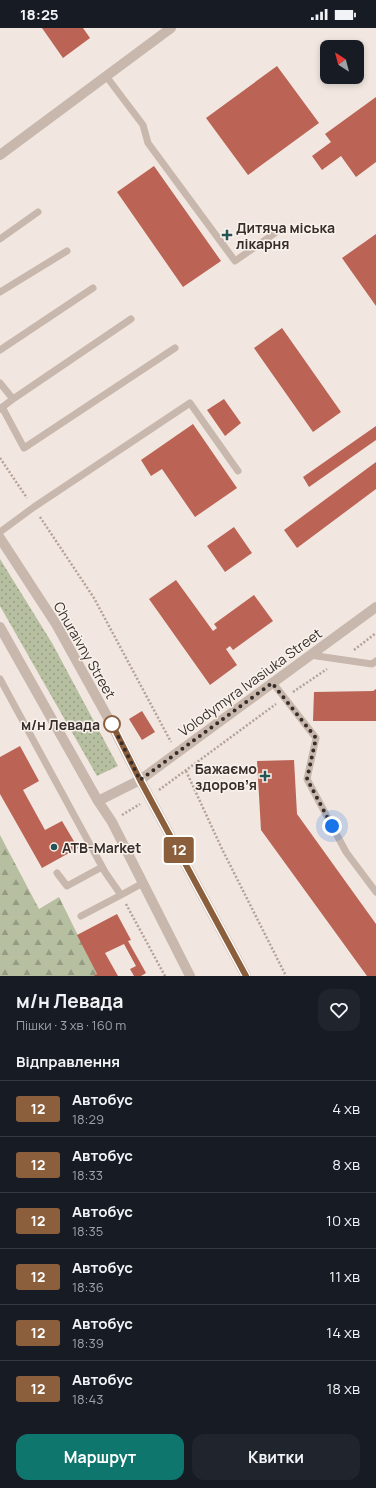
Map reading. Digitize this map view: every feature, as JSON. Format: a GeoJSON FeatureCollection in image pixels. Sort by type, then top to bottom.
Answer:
{"type":"FeatureCollection","features":[{"type":"Feature","properties":{"kind":"street"},"geometry":{"type":"LineString","coordinates":[[0,155],[171,28]]}},
{"type":"Feature","properties":{"kind":"street","name":"Churaivny Street"},"geometry":{"type":"LineString","coordinates":[[0,538],[56,624],[112,724],[140,780],[246,976]]}},
{"type":"Feature","properties":{"kind":"street","name":"Volodymyra Ivasiuka Street"},"geometry":{"type":"LineString","coordinates":[[140,780],[376,607]]}},
{"type":"Feature","properties":{"kind":"street"},"geometry":{"type":"LineString","coordinates":[[0,628],[98,801],[112,822],[188,975]]}},
{"type":"Feature","properties":{"kind":"street"},"geometry":{"type":"LineString","coordinates":[[98,801],[140,780]]}},
{"type":"Feature","properties":{"kind":"lane"},"geometry":{"type":"LineString","coordinates":[[106,76],[143,125],[148,143],[235,261],[275,233]]}},
{"type":"Feature","properties":{"kind":"lane"},"geometry":{"type":"LineString","coordinates":[[0,239],[38,212]]}},
{"type":"Feature","properties":{"kind":"lane"},"geometry":{"type":"LineString","coordinates":[[0,292],[67,251]]}},
{"type":"Feature","properties":{"kind":"lane"},"geometry":{"type":"LineString","coordinates":[[0,350],[93,288]]}},
{"type":"Feature","properties":{"kind":"lane"},"geometry":{"type":"LineString","coordinates":[[131,319],[1,408],[24,448],[175,348]]}},
{"type":"Feature","properties":{"kind":"lane"},"geometry":{"type":"LineString","coordinates":[[0,383],[13,399]]}},
{"type":"Feature","properties":{"kind":"lane"},"geometry":{"type":"LineString","coordinates":[[0,532],[190,403],[238,471]]}},
{"type":"Feature","properties":{"kind":"lane"},"geometry":{"type":"LineString","coordinates":[[310,655],[372,664],[376,661]]}},
{"type":"Feature","properties":{"kind":"lane"},"geometry":{"type":"LineString","coordinates":[[0,679],[102,867],[121,895]]}},
{"type":"Feature","properties":{"kind":"lane"},"geometry":{"type":"LineString","coordinates":[[272,683],[316,738],[307,779],[346,852],[376,892]]}},
{"type":"Feature","properties":{"kind":"lane"},"geometry":{"type":"LineString","coordinates":[[57,873],[67,886],[102,867]]}},
{"type":"Feature","properties":{"kind":"lane"},"geometry":{"type":"LineString","coordinates":[[81,916],[143,883]]}},
{"type":"Feature","properties":{"kind":"path"},"geometry":{"type":"LineString","coordinates":[[0,458],[94,598],[173,744]]}},
{"type":"Feature","properties":{"kind":"path"},"geometry":{"type":"LineString","coordinates":[[159,790],[284,698],[376,633]]}},
{"type":"Feature","properties":{"kind":"path"},"geometry":{"type":"LineString","coordinates":[[186,771],[222,849],[286,976]]}},
{"type":"Feature","properties":{"kind":"path"},"geometry":{"type":"LineString","coordinates":[[118,818],[142,802]]}},
{"type":"Feature","properties":{"kind":"path"},"geometry":{"type":"LineString","coordinates":[[121,895],[165,976]]}},
{"type":"Feature","properties":{"kind":"green space"},"geometry":{"type":"Polygon","coordinates":[[[0,559],[52,643],[118,766],[97,776],[0,606],[0,559]]]}},
{"type":"Feature","properties":{"kind":"green space"},"geometry":{"type":"Polygon","coordinates":[[[0,835],[39,909],[59,897],[97,974],[93,976],[0,976],[0,835]]]}},
{"type":"Feature","properties":{"kind":"building"},"geometry":{"type":"Polygon","coordinates":[[[42,28],[83,28],[90,38],[63,58],[42,28]]]}},
{"type":"Feature","properties":{"kind":"building"},"geometry":{"type":"Polygon","coordinates":[[[277,66],[319,123],[248,175],[206,118],[277,66]]]}},
{"type":"Feature","properties":{"kind":"building"},"geometry":{"type":"Polygon","coordinates":[[[376,97],[376,162],[356,177],[341,156],[322,170],[312,156],[331,142],[325,134],[376,97]]]}},
{"type":"Feature","properties":{"kind":"building"},"geometry":{"type":"Polygon","coordinates":[[[154,166],[221,261],[183,287],[117,192],[154,166]]]}},
{"type":"Feature","properties":{"kind":"building"},"geometry":{"type":"Polygon","coordinates":[[[376,234],[376,306],[342,258],[376,234]]]}},
{"type":"Feature","properties":{"kind":"building"},"geometry":{"type":"Polygon","coordinates":[[[282,328],[341,412],[313,432],[254,348],[282,328]]]}},
{"type":"Feature","properties":{"kind":"building"},"geometry":{"type":"Polygon","coordinates":[[[224,399],[241,423],[225,436],[207,410],[224,399]]]}},
{"type":"Feature","properties":{"kind":"building"},"geometry":{"type":"Polygon","coordinates":[[[193,424],[237,488],[195,517],[162,469],[151,476],[141,460],[193,424]]]}},
{"type":"Feature","properties":{"kind":"building"},"geometry":{"type":"Polygon","coordinates":[[[376,426],[376,440],[309,487],[303,477],[376,426]]]}},
{"type":"Feature","properties":{"kind":"building"},"geometry":{"type":"Polygon","coordinates":[[[376,462],[376,489],[297,548],[284,530],[376,462]]]}},
{"type":"Feature","properties":{"kind":"building"},"geometry":{"type":"Polygon","coordinates":[[[234,527],[252,553],[225,572],[207,546],[234,527]]]}},
{"type":"Feature","properties":{"kind":"building"},"geometry":{"type":"Polygon","coordinates":[[[176,580],[213,631],[217,628],[214,624],[254,595],[273,621],[233,650],[230,646],[226,649],[237,665],[210,685],[149,599],[176,580]]]}},
{"type":"Feature","properties":{"kind":"building"},"geometry":{"type":"Polygon","coordinates":[[[376,689],[376,721],[313,721],[314,692],[373,691],[376,689]]]}},
{"type":"Feature","properties":{"kind":"building"},"geometry":{"type":"Polygon","coordinates":[[[142,711],[155,732],[142,740],[129,719],[142,711]]]}},
{"type":"Feature","properties":{"kind":"building"},"geometry":{"type":"Polygon","coordinates":[[[20,746],[39,781],[23,790],[45,830],[62,821],[78,848],[42,868],[0,794],[0,757],[20,746]]]}},
{"type":"Feature","properties":{"kind":"building"},"geometry":{"type":"Polygon","coordinates":[[[294,760],[297,814],[376,924],[376,976],[367,976],[261,830],[257,761],[294,760]]]}},
{"type":"Feature","properties":{"kind":"building"},"geometry":{"type":"Polygon","coordinates":[[[117,914],[131,940],[128,941],[146,973],[141,976],[134,976],[130,969],[136,966],[124,944],[105,953],[118,976],[93,976],[97,974],[77,935],[117,914]]]}},
{"type":"Feature","properties":{"kind":"bus line","name":"12"},"geometry":{"type":"LineString","coordinates":[[112,724],[140,780],[246,976]]}},
{"type":"Feature","properties":{"kind":"place","name":"Дитяча міська лікарня"},"geometry":{"type":"Point","coordinates":[227,235]}},
{"type":"Feature","properties":{"kind":"place","name":"м/н Левада"},"geometry":{"type":"Point","coordinates":[112,724]}},
{"type":"Feature","properties":{"kind":"place","name":"Бажаємо здоровʼя"},"geometry":{"type":"Point","coordinates":[265,776]}},
{"type":"Feature","properties":{"kind":"place","name":"ATB-Market"},"geometry":{"type":"Point","coordinates":[54,847]}},
{"type":"Feature","properties":{"kind":"route"},"geometry":{"type":"LineString","coordinates":[[112,724],[140,780],[272,683],[316,738],[307,779],[332,826]]}}]}
